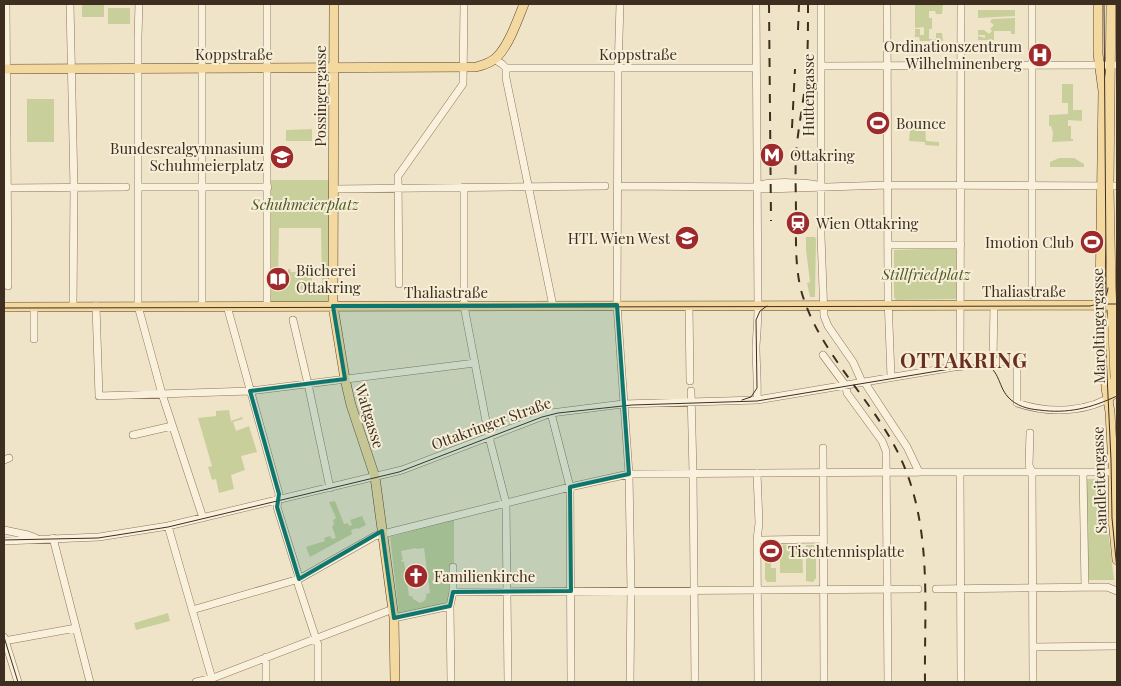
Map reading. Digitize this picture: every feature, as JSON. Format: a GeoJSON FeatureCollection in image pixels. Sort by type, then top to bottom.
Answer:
{"type":"FeatureCollection","features":[{"type":"Feature","properties":{"kind":"main road","name":"Possingergasse"},"geometry":{"type":"LineString","coordinates":[[334,4],[334,189]]}},
{"type":"Feature","properties":{"kind":"main road"},"geometry":{"type":"LineString","coordinates":[[494,59],[506,44],[524,4]]}},
{"type":"Feature","properties":{"kind":"main road","name":"Maroltingergasse"},"geometry":{"type":"LineString","coordinates":[[1098,4],[1098,54],[1109,65]]}},
{"type":"Feature","properties":{"kind":"main road","name":"Maroltingergasse"},"geometry":{"type":"LineString","coordinates":[[1109,400],[1115,377],[1114,244],[1103,92],[1109,65],[1111,4]]}},
{"type":"Feature","properties":{"kind":"main road","name":"Koppstraße"},"geometry":{"type":"LineString","coordinates":[[5,69],[464,68],[476,67],[494,59]]}},
{"type":"Feature","properties":{"kind":"main road","name":"Maroltingergasse"},"geometry":{"type":"LineString","coordinates":[[1109,400],[1106,388],[1103,318],[1100,305],[1100,219],[1110,186]]}},
{"type":"Feature","properties":{"kind":"main road"},"geometry":{"type":"LineString","coordinates":[[333,306],[334,189]]}},
{"type":"Feature","properties":{"kind":"main road"},"geometry":{"type":"LineString","coordinates":[[889,305],[960,305]]}},
{"type":"Feature","properties":{"kind":"main road","name":"Thaliastraße"},"geometry":{"type":"LineString","coordinates":[[4,307],[889,305]]}},
{"type":"Feature","properties":{"kind":"main road","name":"Thaliastraße"},"geometry":{"type":"LineString","coordinates":[[960,305],[1114,305]]}},
{"type":"Feature","properties":{"kind":"main road","name":"Wattgasse"},"geometry":{"type":"LineString","coordinates":[[333,306],[345,379],[359,432],[376,477],[393,614]]}},
{"type":"Feature","properties":{"kind":"main road","name":"Sandleitengasse"},"geometry":{"type":"LineString","coordinates":[[1109,400],[1113,472],[1113,520],[1117,560]]}},
{"type":"Feature","properties":{"kind":"main road"},"geometry":{"type":"LineString","coordinates":[[393,614],[395,682]]}},
{"type":"Feature","properties":{"kind":"street"},"geometry":{"type":"LineString","coordinates":[[6,4],[8,286]]}},
{"type":"Feature","properties":{"kind":"street"},"geometry":{"type":"LineString","coordinates":[[70,4],[74,188],[73,307]]}},
{"type":"Feature","properties":{"kind":"street"},"geometry":{"type":"LineString","coordinates":[[140,4],[138,68],[138,306],[162,394],[203,518]]}},
{"type":"Feature","properties":{"kind":"street"},"geometry":{"type":"LineString","coordinates":[[202,4],[202,306]]}},
{"type":"Feature","properties":{"kind":"street"},"geometry":{"type":"LineString","coordinates":[[267,306],[268,4]]}},
{"type":"Feature","properties":{"kind":"street"},"geometry":{"type":"LineString","coordinates":[[399,284],[398,176],[463,84],[464,4]]}},
{"type":"Feature","properties":{"kind":"street"},"geometry":{"type":"LineString","coordinates":[[620,4],[617,305],[629,474],[630,682]]}},
{"type":"Feature","properties":{"kind":"street"},"geometry":{"type":"LineString","coordinates":[[756,4],[757,400]]}},
{"type":"Feature","properties":{"kind":"street","name":"Huttengasse"},"geometry":{"type":"LineString","coordinates":[[821,4],[822,305],[825,321],[853,362],[862,382],[865,383],[907,447],[919,472]]}},
{"type":"Feature","properties":{"kind":"street"},"geometry":{"type":"LineString","coordinates":[[887,4],[888,245],[891,377]]}},
{"type":"Feature","properties":{"kind":"street"},"geometry":{"type":"LineString","coordinates":[[960,305],[961,4]]}},
{"type":"Feature","properties":{"kind":"street"},"geometry":{"type":"LineString","coordinates":[[1032,4],[1032,295]]}},
{"type":"Feature","properties":{"kind":"street"},"geometry":{"type":"LineString","coordinates":[[494,59],[506,68],[506,78],[527,186],[554,306]]}},
{"type":"Feature","properties":{"kind":"street"},"geometry":{"type":"LineString","coordinates":[[822,66],[1109,65]]}},
{"type":"Feature","properties":{"kind":"street","name":"Koppstraße"},"geometry":{"type":"LineString","coordinates":[[506,68],[756,68]]}},
{"type":"Feature","properties":{"kind":"street"},"geometry":{"type":"LineString","coordinates":[[617,186],[757,187],[766,189],[814,189],[821,186],[888,185],[1110,186]]}},
{"type":"Feature","properties":{"kind":"street"},"geometry":{"type":"LineString","coordinates":[[334,189],[605,186]]}},
{"type":"Feature","properties":{"kind":"street"},"geometry":{"type":"LineString","coordinates":[[6,188],[126,187]]}},
{"type":"Feature","properties":{"kind":"street"},"geometry":{"type":"LineString","coordinates":[[139,187],[268,187]]}},
{"type":"Feature","properties":{"kind":"street"},"geometry":{"type":"LineString","coordinates":[[464,187],[464,306],[489,437],[506,503],[508,682]]}},
{"type":"Feature","properties":{"kind":"street"},"geometry":{"type":"LineString","coordinates":[[888,245],[961,245]]}},
{"type":"Feature","properties":{"kind":"street","name":"Ottakringer Straße"},"geometry":{"type":"LineString","coordinates":[[4,541],[23,542],[36,539],[99,537],[168,526],[203,518],[376,477],[434,459],[551,413],[623,404],[757,400],[960,367],[960,305]]}},
{"type":"Feature","properties":{"kind":"street"},"geometry":{"type":"LineString","coordinates":[[994,305],[993,357],[997,362],[1017,362],[1017,403],[1029,407],[1058,410],[1083,407],[1109,400],[1117,393]]}},
{"type":"Feature","properties":{"kind":"street"},"geometry":{"type":"LineString","coordinates":[[96,306],[99,396],[250,391],[475,363]]}},
{"type":"Feature","properties":{"kind":"street"},"geometry":{"type":"LineString","coordinates":[[227,306],[279,494],[277,507],[299,579],[298,584],[318,645],[318,682]]}},
{"type":"Feature","properties":{"kind":"street"},"geometry":{"type":"LineString","coordinates":[[689,306],[690,382]]}},
{"type":"Feature","properties":{"kind":"street"},"geometry":{"type":"LineString","coordinates":[[34,307],[34,339]]}},
{"type":"Feature","properties":{"kind":"street"},"geometry":{"type":"LineString","coordinates":[[293,320],[330,488]]}},
{"type":"Feature","properties":{"kind":"street"},"geometry":{"type":"LineString","coordinates":[[823,355],[846,386],[847,393],[884,444],[887,455],[888,682]]}},
{"type":"Feature","properties":{"kind":"street"},"geometry":{"type":"LineString","coordinates":[[691,391],[694,473],[695,682]]}},
{"type":"Feature","properties":{"kind":"street"},"geometry":{"type":"LineString","coordinates":[[551,413],[570,487],[571,682]]}},
{"type":"Feature","properties":{"kind":"street"},"geometry":{"type":"LineString","coordinates":[[133,435],[172,426]]}},
{"type":"Feature","properties":{"kind":"street"},"geometry":{"type":"LineString","coordinates":[[1030,433],[1030,466],[1032,472],[1033,682]]}},
{"type":"Feature","properties":{"kind":"street"},"geometry":{"type":"LineString","coordinates":[[823,448],[824,682]]}},
{"type":"Feature","properties":{"kind":"street"},"geometry":{"type":"LineString","coordinates":[[960,472],[961,682]]}},
{"type":"Feature","properties":{"kind":"street"},"geometry":{"type":"LineString","coordinates":[[1083,472],[1085,587]]}},
{"type":"Feature","properties":{"kind":"street"},"geometry":{"type":"LineString","coordinates":[[192,610],[299,579],[375,536],[629,474],[1113,472]]}},
{"type":"Feature","properties":{"kind":"street"},"geometry":{"type":"LineString","coordinates":[[757,473],[759,479],[757,540],[758,682]]}},
{"type":"Feature","properties":{"kind":"street"},"geometry":{"type":"LineString","coordinates":[[168,526],[213,680]]}},
{"type":"Feature","properties":{"kind":"street","name":"Ottakringer Straße"},"geometry":{"type":"LineString","coordinates":[[4,530],[28,535],[36,539]]}},
{"type":"Feature","properties":{"kind":"street"},"geometry":{"type":"LineString","coordinates":[[53,538],[90,682]]}},
{"type":"Feature","properties":{"kind":"street"},"geometry":{"type":"LineString","coordinates":[[757,540],[823,539]]}},
{"type":"Feature","properties":{"kind":"street"},"geometry":{"type":"LineString","coordinates":[[451,682],[450,606],[453,592],[453,567]]}},
{"type":"Feature","properties":{"kind":"street"},"geometry":{"type":"LineString","coordinates":[[936,589],[1108,587],[1117,591]]}},
{"type":"Feature","properties":{"kind":"street"},"geometry":{"type":"LineString","coordinates":[[453,592],[918,589]]}},
{"type":"Feature","properties":{"kind":"street"},"geometry":{"type":"LineString","coordinates":[[196,682],[213,680],[315,638],[393,614],[450,606]]}},
{"type":"Feature","properties":{"kind":"street"},"geometry":{"type":"LineString","coordinates":[[18,682],[4,639],[76,628]]}},
{"type":"Feature","properties":{"kind":"street"},"geometry":{"type":"LineString","coordinates":[[1033,647],[1117,646]]}},
{"type":"Feature","properties":{"kind":"street"},"geometry":{"type":"LineString","coordinates":[[266,657],[266,682]]}},
{"type":"Feature","properties":{"kind":"highlighted area"},"geometry":{"type":"Polygon","coordinates":[[[617,305],[629,474],[570,487],[571,591],[453,592],[450,606],[394,618],[382,531],[299,579],[277,507],[279,494],[250,391],[345,379],[333,306],[617,305]]]}},
{"type":"Feature","properties":{"kind":"green space"},"geometry":{"type":"Polygon","coordinates":[[[82,4],[104,4],[104,17],[82,17],[82,4]]]}},
{"type":"Feature","properties":{"kind":"green space"},"geometry":{"type":"Polygon","coordinates":[[[915,4],[943,4],[942,14],[929,11],[929,18],[932,18],[932,29],[929,29],[929,39],[936,39],[936,33],[942,33],[943,41],[920,41],[919,37],[915,37],[915,29],[920,29],[920,35],[924,35],[924,27],[915,28],[915,4]]]}},
{"type":"Feature","properties":{"kind":"green space"},"geometry":{"type":"Polygon","coordinates":[[[108,8],[130,8],[130,24],[108,24],[108,8]]]}},
{"type":"Feature","properties":{"kind":"green space"},"geometry":{"type":"Polygon","coordinates":[[[978,10],[1015,10],[1015,16],[978,18],[978,10]]]}},
{"type":"Feature","properties":{"kind":"green space"},"geometry":{"type":"Polygon","coordinates":[[[1015,18],[1015,34],[1011,34],[1011,31],[994,31],[994,40],[978,40],[978,36],[985,38],[985,35],[978,35],[978,30],[984,30],[989,34],[992,31],[990,29],[994,25],[990,22],[992,19],[1015,18]]]}},
{"type":"Feature","properties":{"kind":"green space"},"geometry":{"type":"Polygon","coordinates":[[[1062,84],[1073,84],[1073,110],[1082,110],[1082,121],[1068,120],[1068,126],[1071,126],[1071,139],[1073,141],[1052,142],[1053,133],[1051,126],[1049,126],[1049,115],[1068,114],[1068,103],[1062,103],[1062,84]]]}},
{"type":"Feature","properties":{"kind":"green space"},"geometry":{"type":"Polygon","coordinates":[[[27,99],[54,99],[54,142],[27,142],[27,99]]]}},
{"type":"Feature","properties":{"kind":"green space"},"geometry":{"type":"Polygon","coordinates":[[[909,126],[925,126],[926,141],[939,142],[939,146],[925,145],[925,142],[909,141],[909,126]]]}},
{"type":"Feature","properties":{"kind":"green space"},"geometry":{"type":"Polygon","coordinates":[[[312,129],[312,141],[286,141],[286,130],[312,129]]]}},
{"type":"Feature","properties":{"kind":"green space"},"geometry":{"type":"Polygon","coordinates":[[[1059,158],[1074,158],[1084,164],[1084,167],[1050,167],[1050,162],[1059,158]]]}},
{"type":"Feature","properties":{"kind":"green space","name":"Schuhmeierplatz"},"geometry":{"type":"Polygon","coordinates":[[[271,180],[331,180],[333,306],[267,306],[268,187],[271,180]],[[279,228],[278,287],[288,286],[288,269],[291,272],[312,271],[312,286],[322,286],[321,228],[279,228]]]}},
{"type":"Feature","properties":{"kind":"green space"},"geometry":{"type":"Polygon","coordinates":[[[806,237],[815,237],[816,239],[815,297],[810,297],[807,283],[810,282],[806,237]]]}},
{"type":"Feature","properties":{"kind":"green space","name":"Stillfriedplatz"},"geometry":{"type":"Polygon","coordinates":[[[956,248],[957,299],[896,300],[894,297],[894,250],[956,248]]]}},
{"type":"Feature","properties":{"kind":"green space"},"geometry":{"type":"Polygon","coordinates":[[[229,410],[231,421],[242,417],[243,419],[233,422],[236,431],[249,426],[257,452],[241,456],[245,470],[231,475],[234,489],[219,493],[216,479],[212,480],[208,467],[212,466],[198,418],[216,416],[216,411],[229,410]]]}},
{"type":"Feature","properties":{"kind":"green space"},"geometry":{"type":"Polygon","coordinates":[[[1087,479],[1106,479],[1106,513],[1114,580],[1087,580],[1087,479]]]}},
{"type":"Feature","properties":{"kind":"green space"},"geometry":{"type":"Polygon","coordinates":[[[335,501],[344,524],[352,525],[350,520],[362,516],[366,525],[351,530],[352,534],[310,557],[306,547],[325,541],[324,538],[330,536],[332,539],[336,538],[332,526],[334,525],[333,520],[336,518],[329,502],[335,501]]]}},
{"type":"Feature","properties":{"kind":"green space"},"geometry":{"type":"Polygon","coordinates":[[[454,520],[454,589],[448,603],[399,614],[390,537],[454,520]],[[424,548],[401,551],[403,560],[401,560],[404,562],[409,596],[412,596],[413,599],[420,603],[425,600],[426,594],[430,593],[424,548]]]}},
{"type":"Feature","properties":{"kind":"green space"},"geometry":{"type":"Polygon","coordinates":[[[802,544],[803,573],[780,573],[780,551],[776,551],[776,559],[771,559],[771,568],[776,568],[776,582],[767,582],[765,579],[765,548],[767,545],[802,544]]]}},
{"type":"Feature","properties":{"kind":"green space"},"geometry":{"type":"Polygon","coordinates":[[[806,545],[814,545],[816,547],[816,578],[813,582],[806,581],[806,545]]]}},
{"type":"Feature","properties":{"kind":"green space"},"geometry":{"type":"Polygon","coordinates":[[[168,613],[170,621],[136,630],[134,623],[168,613]]]}},
{"type":"Feature","properties":{"kind":"tram line"},"geometry":{"type":"LineString","coordinates":[[1104,4],[1105,332],[1112,518],[1117,570]]}},
{"type":"Feature","properties":{"kind":"tram line"},"geometry":{"type":"LineString","coordinates":[[4,308],[1090,306],[1103,300],[1108,288]]}},
{"type":"Feature","properties":{"kind":"tram line"},"geometry":{"type":"LineString","coordinates":[[1096,304],[1117,304]]}},
{"type":"Feature","properties":{"kind":"tram line"},"geometry":{"type":"LineString","coordinates":[[742,400],[751,397],[757,388],[756,320],[760,311],[767,306]]}},
{"type":"Feature","properties":{"kind":"tram line"},"geometry":{"type":"LineString","coordinates":[[4,540],[98,538],[168,527],[399,472],[542,417],[558,413],[632,405],[757,401],[980,364],[991,368],[995,372],[1004,392],[1011,400],[1018,405],[1031,409],[1050,411],[1079,409],[1117,396]]}},
{"type":"Feature","properties":{"kind":"tram line"},"geometry":{"type":"LineString","coordinates":[[4,637],[18,682]]}},
{"type":"Feature","properties":{"kind":"railway"},"geometry":{"type":"LineString","coordinates":[[769,4],[771,221]]}},
{"type":"Feature","properties":{"kind":"railway"},"geometry":{"type":"LineString","coordinates":[[798,30],[799,4]]}},
{"type":"Feature","properties":{"kind":"railway"},"geometry":{"type":"LineString","coordinates":[[808,4],[806,79],[796,162],[796,253],[799,281],[808,311],[818,332],[883,426],[907,473],[916,502],[924,561],[925,682]]}},
{"type":"Feature","properties":{"kind":"railway"},"geometry":{"type":"LineString","coordinates":[[792,128],[795,69]]}},
{"type":"Feature","properties":{"kind":"place","name":"Ordinationszentrum Wilhelminenberg"},"geometry":{"type":"Point","coordinates":[1040,55]}},
{"type":"Feature","properties":{"kind":"place","name":"Bounce"},"geometry":{"type":"Point","coordinates":[878,123]}},
{"type":"Feature","properties":{"kind":"place","name":"Ottakring"},"geometry":{"type":"Point","coordinates":[772,155]}},
{"type":"Feature","properties":{"kind":"place","name":"Bundesrealgymnasium Schuhmeierplatz"},"geometry":{"type":"Point","coordinates":[282,157]}},
{"type":"Feature","properties":{"kind":"place","name":"Wien Ottakring"},"geometry":{"type":"Point","coordinates":[798,223]}},
{"type":"Feature","properties":{"kind":"place","name":"HTL Wien West"},"geometry":{"type":"Point","coordinates":[687,238]}},
{"type":"Feature","properties":{"kind":"place","name":"Imotion Club"},"geometry":{"type":"Point","coordinates":[1092,242]}},
{"type":"Feature","properties":{"kind":"place","name":"Bücherei Ottakring"},"geometry":{"type":"Point","coordinates":[278,279]}},
{"type":"Feature","properties":{"kind":"place","name":"Tischtennisplatte"},"geometry":{"type":"Point","coordinates":[771,551]}},
{"type":"Feature","properties":{"kind":"place","name":"Familienkirche"},"geometry":{"type":"Point","coordinates":[416,576]}},
{"type":"Feature","properties":{"kind":"district","name":"OTTAKRING"},"geometry":{"type":"Point","coordinates":[964,359]}}]}
